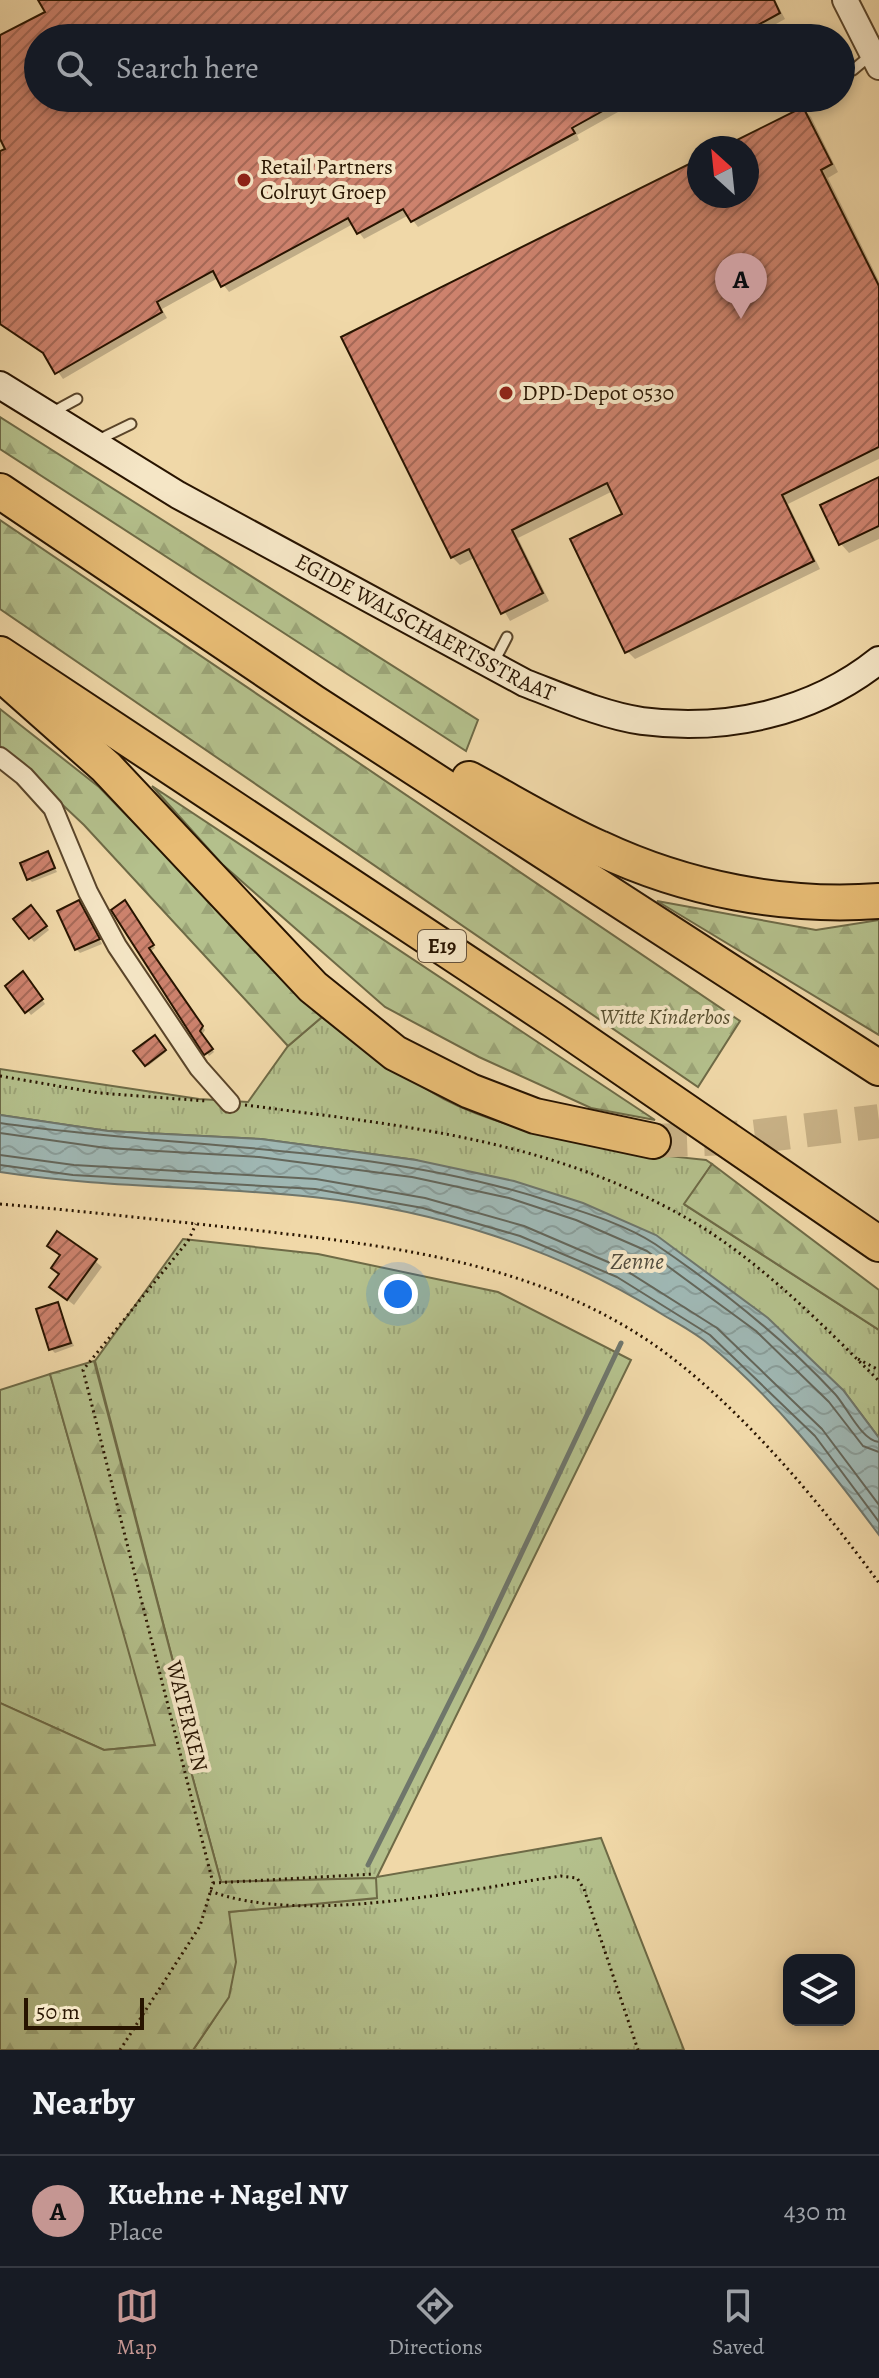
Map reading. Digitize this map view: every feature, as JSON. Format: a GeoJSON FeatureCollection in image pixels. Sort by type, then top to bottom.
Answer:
{"type":"FeatureCollection","features":[{"type":"Feature","properties":{"kind":"highway"},"geometry":{"type":"LineString","coordinates":[[0,491],[313,702],[879,1068]]}},
{"type":"Feature","properties":{"kind":"highway","name":"E19"},"geometry":{"type":"LineString","coordinates":[[0,654],[553,1020],[879,1244]]}},
{"type":"Feature","properties":{"kind":"highway"},"geometry":{"type":"LineString","coordinates":[[0,673],[106,767],[313,987],[395,1053],[470,1091],[535,1116],[653,1141]]}},
{"type":"Feature","properties":{"kind":"highway"},"geometry":{"type":"LineString","coordinates":[[313,702],[600,849],[698,884],[769,899],[879,901]]}},
{"type":"Feature","properties":{"kind":"main road","name":"EGIDE WALSCHAERTSSTRAAT"},"geometry":{"type":"LineString","coordinates":[[0,385],[178,495],[525,683],[582,704],[641,721],[720,724],[797,707],[853,681],[879,660]]}},
{"type":"Feature","properties":{"kind":"street"},"geometry":{"type":"LineString","coordinates":[[845,0],[876,60]]}},
{"type":"Feature","properties":{"kind":"street"},"geometry":{"type":"LineString","coordinates":[[0,757],[24,776],[53,808],[88,892],[117,946],[199,1068],[230,1103]]}},
{"type":"Feature","properties":{"kind":"lane"},"geometry":{"type":"LineString","coordinates":[[855,69],[876,60]]}},
{"type":"Feature","properties":{"kind":"lane"},"geometry":{"type":"LineString","coordinates":[[47,416],[77,399]]}},
{"type":"Feature","properties":{"kind":"lane"},"geometry":{"type":"LineString","coordinates":[[92,443],[131,424]]}},
{"type":"Feature","properties":{"kind":"lane"},"geometry":{"type":"LineString","coordinates":[[493,665],[507,637]]}},
{"type":"Feature","properties":{"kind":"path"},"geometry":{"type":"LineString","coordinates":[[0,1076],[99,1093],[230,1103],[491,1140],[599,1174],[696,1224],[804,1306],[879,1381]]}},
{"type":"Feature","properties":{"kind":"path"},"geometry":{"type":"LineString","coordinates":[[0,1204],[361,1243],[472,1263],[558,1292],[650,1342],[715,1393],[788,1473],[879,1583]]}},
{"type":"Feature","properties":{"kind":"path","name":"WATERKEN"},"geometry":{"type":"LineString","coordinates":[[196,1224],[188,1241],[83,1370],[213,1883]]}},
{"type":"Feature","properties":{"kind":"path"},"geometry":{"type":"LineString","coordinates":[[855,1357],[879,1370]]}},
{"type":"Feature","properties":{"kind":"path"},"geometry":{"type":"LineString","coordinates":[[120,2050],[200,1926],[213,1883],[374,1874]]}},
{"type":"Feature","properties":{"kind":"path"},"geometry":{"type":"LineString","coordinates":[[210,1891],[240,1902],[312,1907],[561,1876],[577,1878],[584,1889],[638,2050]]}},
{"type":"Feature","properties":{"kind":"green space"},"geometry":{"type":"Polygon","coordinates":[[[0,417],[478,720],[466,751],[0,449],[0,417]]]}},
{"type":"Feature","properties":{"kind":"green space","name":"Witte Kinderbos"},"geometry":{"type":"Polygon","coordinates":[[[0,520],[740,1021],[698,1087],[0,609],[0,520]]]}},
{"type":"Feature","properties":{"kind":"green space"},"geometry":{"type":"Polygon","coordinates":[[[0,709],[99,787],[322,1017],[288,1046],[84,825],[0,746],[0,709]]]}},
{"type":"Feature","properties":{"kind":"green space"},"geometry":{"type":"Polygon","coordinates":[[[152,786],[655,1120],[591,1108],[479,1057],[385,1007],[222,864],[152,786]]]}},
{"type":"Feature","properties":{"kind":"green space"},"geometry":{"type":"Polygon","coordinates":[[[657,901],[816,930],[879,920],[879,1035],[657,901]]]}},
{"type":"Feature","properties":{"kind":"green space"},"geometry":{"type":"Polygon","coordinates":[[[322,1017],[412,1080],[472,1112],[572,1140],[642,1153],[706,1160],[712,1164],[685,1205],[879,1330],[879,1438],[843,1390],[416,1160],[261,1139],[108,1131],[0,1115],[0,1069],[199,1099],[248,1102],[288,1046],[322,1017]]]}},
{"type":"Feature","properties":{"kind":"green space"},"geometry":{"type":"Polygon","coordinates":[[[712,1164],[879,1290],[879,1330],[684,1204],[712,1164]]]}},
{"type":"Feature","properties":{"kind":"green space"},"geometry":{"type":"Polygon","coordinates":[[[183,1239],[318,1254],[498,1292],[631,1360],[377,1877],[601,1838],[684,2050],[193,2050],[218,2013],[230,1986],[233,1956],[228,1912],[376,1898],[376,1878],[221,1882],[177,1720],[187,1715],[95,1361],[183,1239]]]}},
{"type":"Feature","properties":{"kind":"green space"},"geometry":{"type":"Polygon","coordinates":[[[94,1361],[187,1715],[177,1720],[221,1882],[376,1878],[377,1898],[229,1912],[236,1962],[229,1997],[193,2050],[0,2050],[0,1703],[104,1750],[155,1745],[50,1374],[94,1361]]]}},
{"type":"Feature","properties":{"kind":"green space"},"geometry":{"type":"Polygon","coordinates":[[[50,1374],[156,1745],[104,1750],[0,1703],[0,1390],[50,1374]]]}},
{"type":"Feature","properties":{"kind":"water","name":"Zenne"},"geometry":{"type":"Polygon","coordinates":[[[0,1115],[108,1131],[261,1139],[416,1160],[514,1181],[583,1203],[656,1235],[768,1318],[843,1390],[879,1438],[879,1535],[798,1433],[731,1364],[689,1330],[579,1269],[537,1251],[449,1222],[359,1203],[274,1193],[78,1181],[0,1172],[0,1115]]]}},
{"type":"Feature","properties":{"kind":"building","name":"Retail Partners Colruyt Groep"},"geometry":{"type":"Polygon","coordinates":[[[38,0],[774,0],[780,13],[760,24],[24,24],[24,112],[601,112],[572,128],[575,133],[411,222],[403,209],[357,234],[348,218],[221,287],[213,271],[157,302],[162,312],[55,374],[43,353],[0,324],[0,151],[5,149],[0,139],[0,35],[45,12],[38,0]]]}},
{"type":"Feature","properties":{"kind":"building"},"geometry":{"type":"Polygon","coordinates":[[[793,112],[806,112],[832,164],[821,170],[879,286],[879,447],[782,495],[814,561],[625,653],[570,539],[622,514],[607,483],[512,530],[543,593],[501,614],[469,549],[451,558],[341,337],[687,165],[687,208],[759,208],[759,136],[745,136],[793,112]]]}},
{"type":"Feature","properties":{"kind":"building"},"geometry":{"type":"Polygon","coordinates":[[[879,477],[879,526],[839,545],[820,505],[879,477]]]}},
{"type":"Feature","properties":{"kind":"building"},"geometry":{"type":"Polygon","coordinates":[[[48,851],[55,868],[27,880],[20,863],[48,851]]]}},
{"type":"Feature","properties":{"kind":"building"},"geometry":{"type":"Polygon","coordinates":[[[79,900],[100,939],[75,950],[57,911],[79,900]]]}},
{"type":"Feature","properties":{"kind":"building"},"geometry":{"type":"Polygon","coordinates":[[[125,900],[154,945],[149,948],[203,1026],[200,1031],[213,1049],[204,1055],[111,910],[125,900]]]}},
{"type":"Feature","properties":{"kind":"building"},"geometry":{"type":"Polygon","coordinates":[[[31,905],[47,926],[29,939],[13,919],[31,905]]]}},
{"type":"Feature","properties":{"kind":"building"},"geometry":{"type":"Polygon","coordinates":[[[23,971],[43,999],[25,1013],[5,986],[23,971]]]}},
{"type":"Feature","properties":{"kind":"building"},"geometry":{"type":"Polygon","coordinates":[[[155,1035],[166,1050],[145,1066],[133,1051],[155,1035]]]}},
{"type":"Feature","properties":{"kind":"building"},"geometry":{"type":"Polygon","coordinates":[[[57,1231],[97,1259],[67,1300],[49,1287],[59,1274],[51,1268],[60,1255],[47,1246],[57,1231]]]}},
{"type":"Feature","properties":{"kind":"building"},"geometry":{"type":"Polygon","coordinates":[[[58,1302],[71,1343],[49,1350],[36,1309],[58,1302]]]}},
{"type":"Feature","properties":{"kind":"waterway"},"geometry":{"type":"LineString","coordinates":[[368,1865],[481,1639],[621,1343]]}},
{"type":"Feature","properties":{"kind":"tunnel"},"geometry":{"type":"LineString","coordinates":[[653,1141],[752,1137],[879,1121]]}},
{"type":"Feature","properties":{"kind":"place","name":"Retail Partners Colruyt Groep"},"geometry":{"type":"Point","coordinates":[244,180]}},
{"type":"Feature","properties":{"kind":"place","name":"Kuehne + Nagel NV"},"geometry":{"type":"Point","coordinates":[741,319]}},
{"type":"Feature","properties":{"kind":"place","name":"DPD-Depot 0530"},"geometry":{"type":"Point","coordinates":[506,393]}}]}
